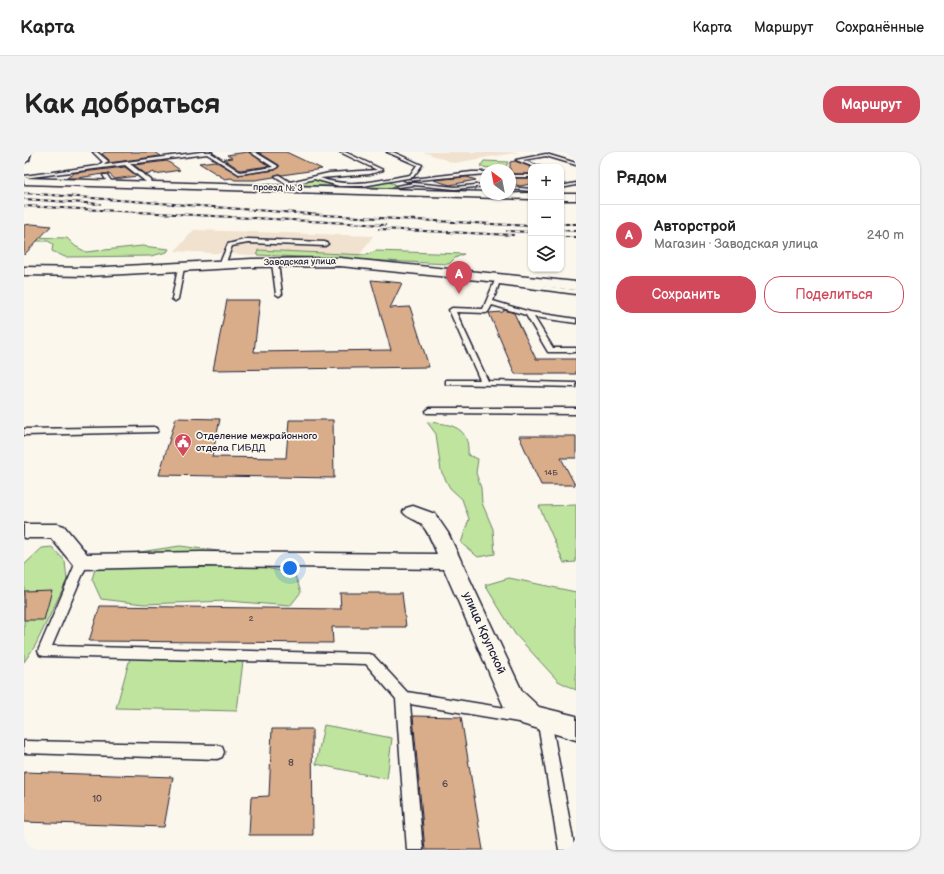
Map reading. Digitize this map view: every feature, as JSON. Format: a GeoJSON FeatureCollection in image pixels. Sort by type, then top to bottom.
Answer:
{"type":"FeatureCollection","features":[{"type":"Feature","properties":{"kind":"main road","name":"Заводская улица"},"geometry":{"type":"LineString","coordinates":[[24,271],[88,272],[222,265],[340,262],[498,280],[576,286]]}},
{"type":"Feature","properties":{"kind":"street","name":"проезд № 3"},"geometry":{"type":"LineString","coordinates":[[24,181],[97,184],[398,189],[528,196]]}},
{"type":"Feature","properties":{"kind":"street"},"geometry":{"type":"LineString","coordinates":[[564,197],[576,197]]}},
{"type":"Feature","properties":{"kind":"street","name":"улица Крупской"},"geometry":{"type":"LineString","coordinates":[[413,512],[428,520],[438,533],[513,699],[531,716],[576,728]]}},
{"type":"Feature","properties":{"kind":"street"},"geometry":{"type":"LineString","coordinates":[[24,531],[57,531],[82,562],[201,559],[451,562]]}},
{"type":"Feature","properties":{"kind":"lane"},"geometry":{"type":"LineString","coordinates":[[24,162],[27,160],[29,152]]}},
{"type":"Feature","properties":{"kind":"lane"},"geometry":{"type":"LineString","coordinates":[[95,152],[106,162],[98,167]]}},
{"type":"Feature","properties":{"kind":"lane"},"geometry":{"type":"LineString","coordinates":[[144,161],[139,157],[166,153],[163,152]]}},
{"type":"Feature","properties":{"kind":"lane"},"geometry":{"type":"LineString","coordinates":[[184,152],[189,155]]}},
{"type":"Feature","properties":{"kind":"lane"},"geometry":{"type":"LineString","coordinates":[[207,152],[239,173],[265,170],[276,166],[252,152]]}},
{"type":"Feature","properties":{"kind":"lane"},"geometry":{"type":"LineString","coordinates":[[24,177],[210,152]]}},
{"type":"Feature","properties":{"kind":"lane"},"geometry":{"type":"LineString","coordinates":[[277,176],[289,186],[336,174],[371,173],[381,170],[342,152]]}},
{"type":"Feature","properties":{"kind":"lane"},"geometry":{"type":"LineString","coordinates":[[316,178],[325,182],[340,184],[362,184],[411,176],[420,165],[388,152]]}},
{"type":"Feature","properties":{"kind":"lane"},"geometry":{"type":"LineString","coordinates":[[529,164],[518,160],[546,155],[576,164]]}},
{"type":"Feature","properties":{"kind":"lane"},"geometry":{"type":"LineString","coordinates":[[569,162],[576,161]]}},
{"type":"Feature","properties":{"kind":"lane"},"geometry":{"type":"LineString","coordinates":[[126,163],[149,181],[151,185]]}},
{"type":"Feature","properties":{"kind":"lane"},"geometry":{"type":"LineString","coordinates":[[265,170],[270,172]]}},
{"type":"Feature","properties":{"kind":"lane"},"geometry":{"type":"LineString","coordinates":[[387,180],[480,173]]}},
{"type":"Feature","properties":{"kind":"lane"},"geometry":{"type":"LineString","coordinates":[[97,184],[109,180],[104,176]]}},
{"type":"Feature","properties":{"kind":"lane"},"geometry":{"type":"LineString","coordinates":[[516,176],[528,176]]}},
{"type":"Feature","properties":{"kind":"lane"},"geometry":{"type":"LineString","coordinates":[[387,180],[398,189],[414,184],[455,188],[480,186]]}},
{"type":"Feature","properties":{"kind":"lane"},"geometry":{"type":"LineString","coordinates":[[564,184],[568,186]]}},
{"type":"Feature","properties":{"kind":"lane"},"geometry":{"type":"LineString","coordinates":[[564,187],[576,184]]}},
{"type":"Feature","properties":{"kind":"lane"},"geometry":{"type":"LineString","coordinates":[[516,189],[528,190]]}},
{"type":"Feature","properties":{"kind":"lane"},"geometry":{"type":"LineString","coordinates":[[222,265],[230,245],[248,241],[325,244]]}},
{"type":"Feature","properties":{"kind":"lane"},"geometry":{"type":"LineString","coordinates":[[276,263],[279,294]]}},
{"type":"Feature","properties":{"kind":"lane"},"geometry":{"type":"LineString","coordinates":[[175,299],[181,268]]}},
{"type":"Feature","properties":{"kind":"lane"},"geometry":{"type":"LineString","coordinates":[[485,383],[452,310],[486,311],[498,280],[576,292]]}},
{"type":"Feature","properties":{"kind":"lane"},"geometry":{"type":"LineString","coordinates":[[489,302],[528,314],[576,321]]}},
{"type":"Feature","properties":{"kind":"lane"},"geometry":{"type":"LineString","coordinates":[[528,314],[551,350],[576,350]]}},
{"type":"Feature","properties":{"kind":"lane"},"geometry":{"type":"LineString","coordinates":[[449,382],[576,385]]}},
{"type":"Feature","properties":{"kind":"lane"},"geometry":{"type":"LineString","coordinates":[[430,411],[576,411]]}},
{"type":"Feature","properties":{"kind":"lane"},"geometry":{"type":"LineString","coordinates":[[24,432],[154,430]]}},
{"type":"Feature","properties":{"kind":"lane"},"geometry":{"type":"LineString","coordinates":[[82,562],[44,651],[368,659],[403,697],[544,720],[567,850]]}},
{"type":"Feature","properties":{"kind":"lane"},"geometry":{"type":"LineString","coordinates":[[403,697],[415,850]]}},
{"type":"Feature","properties":{"kind":"lane"},"geometry":{"type":"LineString","coordinates":[[24,747],[218,752]]}},
{"type":"Feature","properties":{"kind":"shaded area"},"geometry":{"type":"Polygon","coordinates":[[[424,152],[520,152],[454,163],[424,152]]]}},
{"type":"Feature","properties":{"kind":"shaded area"},"geometry":{"type":"Polygon","coordinates":[[[194,230],[373,236],[358,257],[251,255],[175,251],[194,230]]]}},
{"type":"Feature","properties":{"kind":"green space"},"geometry":{"type":"Polygon","coordinates":[[[484,161],[508,162],[507,164],[482,164],[484,161]]]}},
{"type":"Feature","properties":{"kind":"green space"},"geometry":{"type":"Polygon","coordinates":[[[316,178],[343,183],[384,181],[395,184],[394,185],[397,188],[295,185],[293,182],[316,178]]]}},
{"type":"Feature","properties":{"kind":"green space"},"geometry":{"type":"Polygon","coordinates":[[[24,237],[67,238],[75,246],[86,252],[142,246],[169,249],[167,252],[151,256],[65,257],[52,251],[53,244],[48,241],[24,241],[24,237]]]}},
{"type":"Feature","properties":{"kind":"green space"},"geometry":{"type":"Polygon","coordinates":[[[258,250],[366,255],[376,251],[464,254],[455,258],[449,264],[257,255],[258,250]]]}},
{"type":"Feature","properties":{"kind":"green space"},"geometry":{"type":"Polygon","coordinates":[[[427,422],[444,424],[457,428],[466,438],[468,455],[478,459],[476,473],[481,488],[482,503],[493,529],[495,554],[478,557],[461,543],[469,519],[462,499],[450,488],[441,471],[436,434],[427,422]]]}},
{"type":"Feature","properties":{"kind":"green space"},"geometry":{"type":"Polygon","coordinates":[[[576,505],[576,562],[564,563],[539,506],[576,505]]]}},
{"type":"Feature","properties":{"kind":"green space"},"geometry":{"type":"Polygon","coordinates":[[[180,546],[226,552],[270,569],[294,573],[301,592],[290,606],[228,601],[144,604],[101,599],[92,579],[96,566],[119,555],[180,546]]]}},
{"type":"Feature","properties":{"kind":"green space"},"geometry":{"type":"Polygon","coordinates":[[[52,547],[65,561],[67,580],[35,646],[24,662],[24,565],[42,548],[52,547]]]}},
{"type":"Feature","properties":{"kind":"green space"},"geometry":{"type":"Polygon","coordinates":[[[509,578],[576,592],[576,690],[558,681],[515,634],[485,585],[509,578]]]}},
{"type":"Feature","properties":{"kind":"green space"},"geometry":{"type":"Polygon","coordinates":[[[130,658],[243,661],[237,711],[116,708],[130,658]]]}},
{"type":"Feature","properties":{"kind":"green space"},"geometry":{"type":"Polygon","coordinates":[[[324,725],[392,738],[387,779],[316,764],[324,725]]]}},
{"type":"Feature","properties":{"kind":"building"},"geometry":{"type":"Polygon","coordinates":[[[105,152],[155,152],[161,156],[108,163],[109,160],[102,154],[105,152]]]}},
{"type":"Feature","properties":{"kind":"building"},"geometry":{"type":"Polygon","coordinates":[[[249,152],[269,166],[240,170],[224,159],[232,158],[227,155],[249,152]]]}},
{"type":"Feature","properties":{"kind":"building"},"geometry":{"type":"Polygon","coordinates":[[[258,152],[286,152],[322,169],[282,175],[279,174],[274,177],[255,180],[235,180],[231,178],[225,179],[199,163],[215,161],[239,175],[275,170],[279,167],[279,165],[258,152]]]}},
{"type":"Feature","properties":{"kind":"building"},"geometry":{"type":"Polygon","coordinates":[[[167,161],[180,170],[155,174],[154,172],[147,175],[134,165],[167,161]]]}},
{"type":"Feature","properties":{"kind":"building"},"geometry":{"type":"Polygon","coordinates":[[[515,161],[528,166],[528,174],[516,174],[516,164],[510,164],[510,162],[515,161]]]}},
{"type":"Feature","properties":{"kind":"building"},"geometry":{"type":"Polygon","coordinates":[[[125,167],[137,176],[115,179],[109,174],[103,174],[78,178],[67,178],[74,173],[125,167]]]}},
{"type":"Feature","properties":{"kind":"building"},"geometry":{"type":"Polygon","coordinates":[[[467,177],[476,180],[450,185],[433,180],[467,177]]]}},
{"type":"Feature","properties":{"kind":"building"},"geometry":{"type":"Polygon","coordinates":[[[516,178],[528,178],[528,185],[520,186],[516,185],[516,178]]]}},
{"type":"Feature","properties":{"kind":"building"},"geometry":{"type":"Polygon","coordinates":[[[32,224],[51,226],[24,255],[24,225],[32,224]]]}},
{"type":"Feature","properties":{"kind":"building"},"geometry":{"type":"Polygon","coordinates":[[[371,280],[402,283],[390,308],[410,307],[429,367],[213,370],[227,300],[260,300],[254,352],[391,350],[371,280]]]}},
{"type":"Feature","properties":{"kind":"building"},"geometry":{"type":"Polygon","coordinates":[[[504,310],[514,313],[536,359],[576,359],[576,374],[515,374],[489,313],[503,312],[504,310]]]}},
{"type":"Feature","properties":{"kind":"building"},"geometry":{"type":"Polygon","coordinates":[[[176,418],[220,419],[212,457],[286,458],[289,420],[333,420],[334,478],[159,475],[176,418]]]}},
{"type":"Feature","properties":{"kind":"building"},"geometry":{"type":"Polygon","coordinates":[[[519,436],[576,436],[576,458],[561,458],[575,485],[541,485],[519,436]]]}},
{"type":"Feature","properties":{"kind":"building"},"geometry":{"type":"Polygon","coordinates":[[[52,590],[44,620],[24,620],[24,591],[52,590]]]}},
{"type":"Feature","properties":{"kind":"building"},"geometry":{"type":"Polygon","coordinates":[[[340,593],[402,593],[406,627],[332,627],[333,643],[89,641],[100,606],[341,609],[340,593]]]}},
{"type":"Feature","properties":{"kind":"building"},"geometry":{"type":"Polygon","coordinates":[[[413,716],[461,717],[483,850],[425,850],[413,716]]]}},
{"type":"Feature","properties":{"kind":"building"},"geometry":{"type":"Polygon","coordinates":[[[272,729],[312,729],[313,835],[249,835],[251,797],[269,796],[272,729]]]}},
{"type":"Feature","properties":{"kind":"building"},"geometry":{"type":"Polygon","coordinates":[[[24,772],[173,777],[164,827],[24,822],[24,772]]]}},
{"type":"Feature","properties":{"kind":"railway"},"geometry":{"type":"LineString","coordinates":[[24,193],[323,215],[528,226]]}},
{"type":"Feature","properties":{"kind":"railway"},"geometry":{"type":"LineString","coordinates":[[24,199],[100,204]]}},
{"type":"Feature","properties":{"kind":"railway"},"geometry":{"type":"LineString","coordinates":[[24,206],[385,225]]}},
{"type":"Feature","properties":{"kind":"railway"},"geometry":{"type":"LineString","coordinates":[[564,224],[576,224]]}},
{"type":"Feature","properties":{"kind":"railway"},"geometry":{"type":"LineString","coordinates":[[379,229],[513,235]]}},
{"type":"Feature","properties":{"kind":"railway"},"geometry":{"type":"LineString","coordinates":[[564,230],[576,231]]}},
{"type":"Feature","properties":{"kind":"railway"},"geometry":{"type":"LineString","coordinates":[[507,231],[528,232]]}},
{"type":"Feature","properties":{"kind":"railway"},"geometry":{"type":"LineString","coordinates":[[564,237],[576,237]]}},
{"type":"Feature","properties":{"kind":"place","name":"Авторстрой"},"geometry":{"type":"Point","coordinates":[459,294]}},
{"type":"Feature","properties":{"kind":"place","name":"Отделение межрайонного отдела ГИБДД"},"geometry":{"type":"Point","coordinates":[183,457]}}]}
